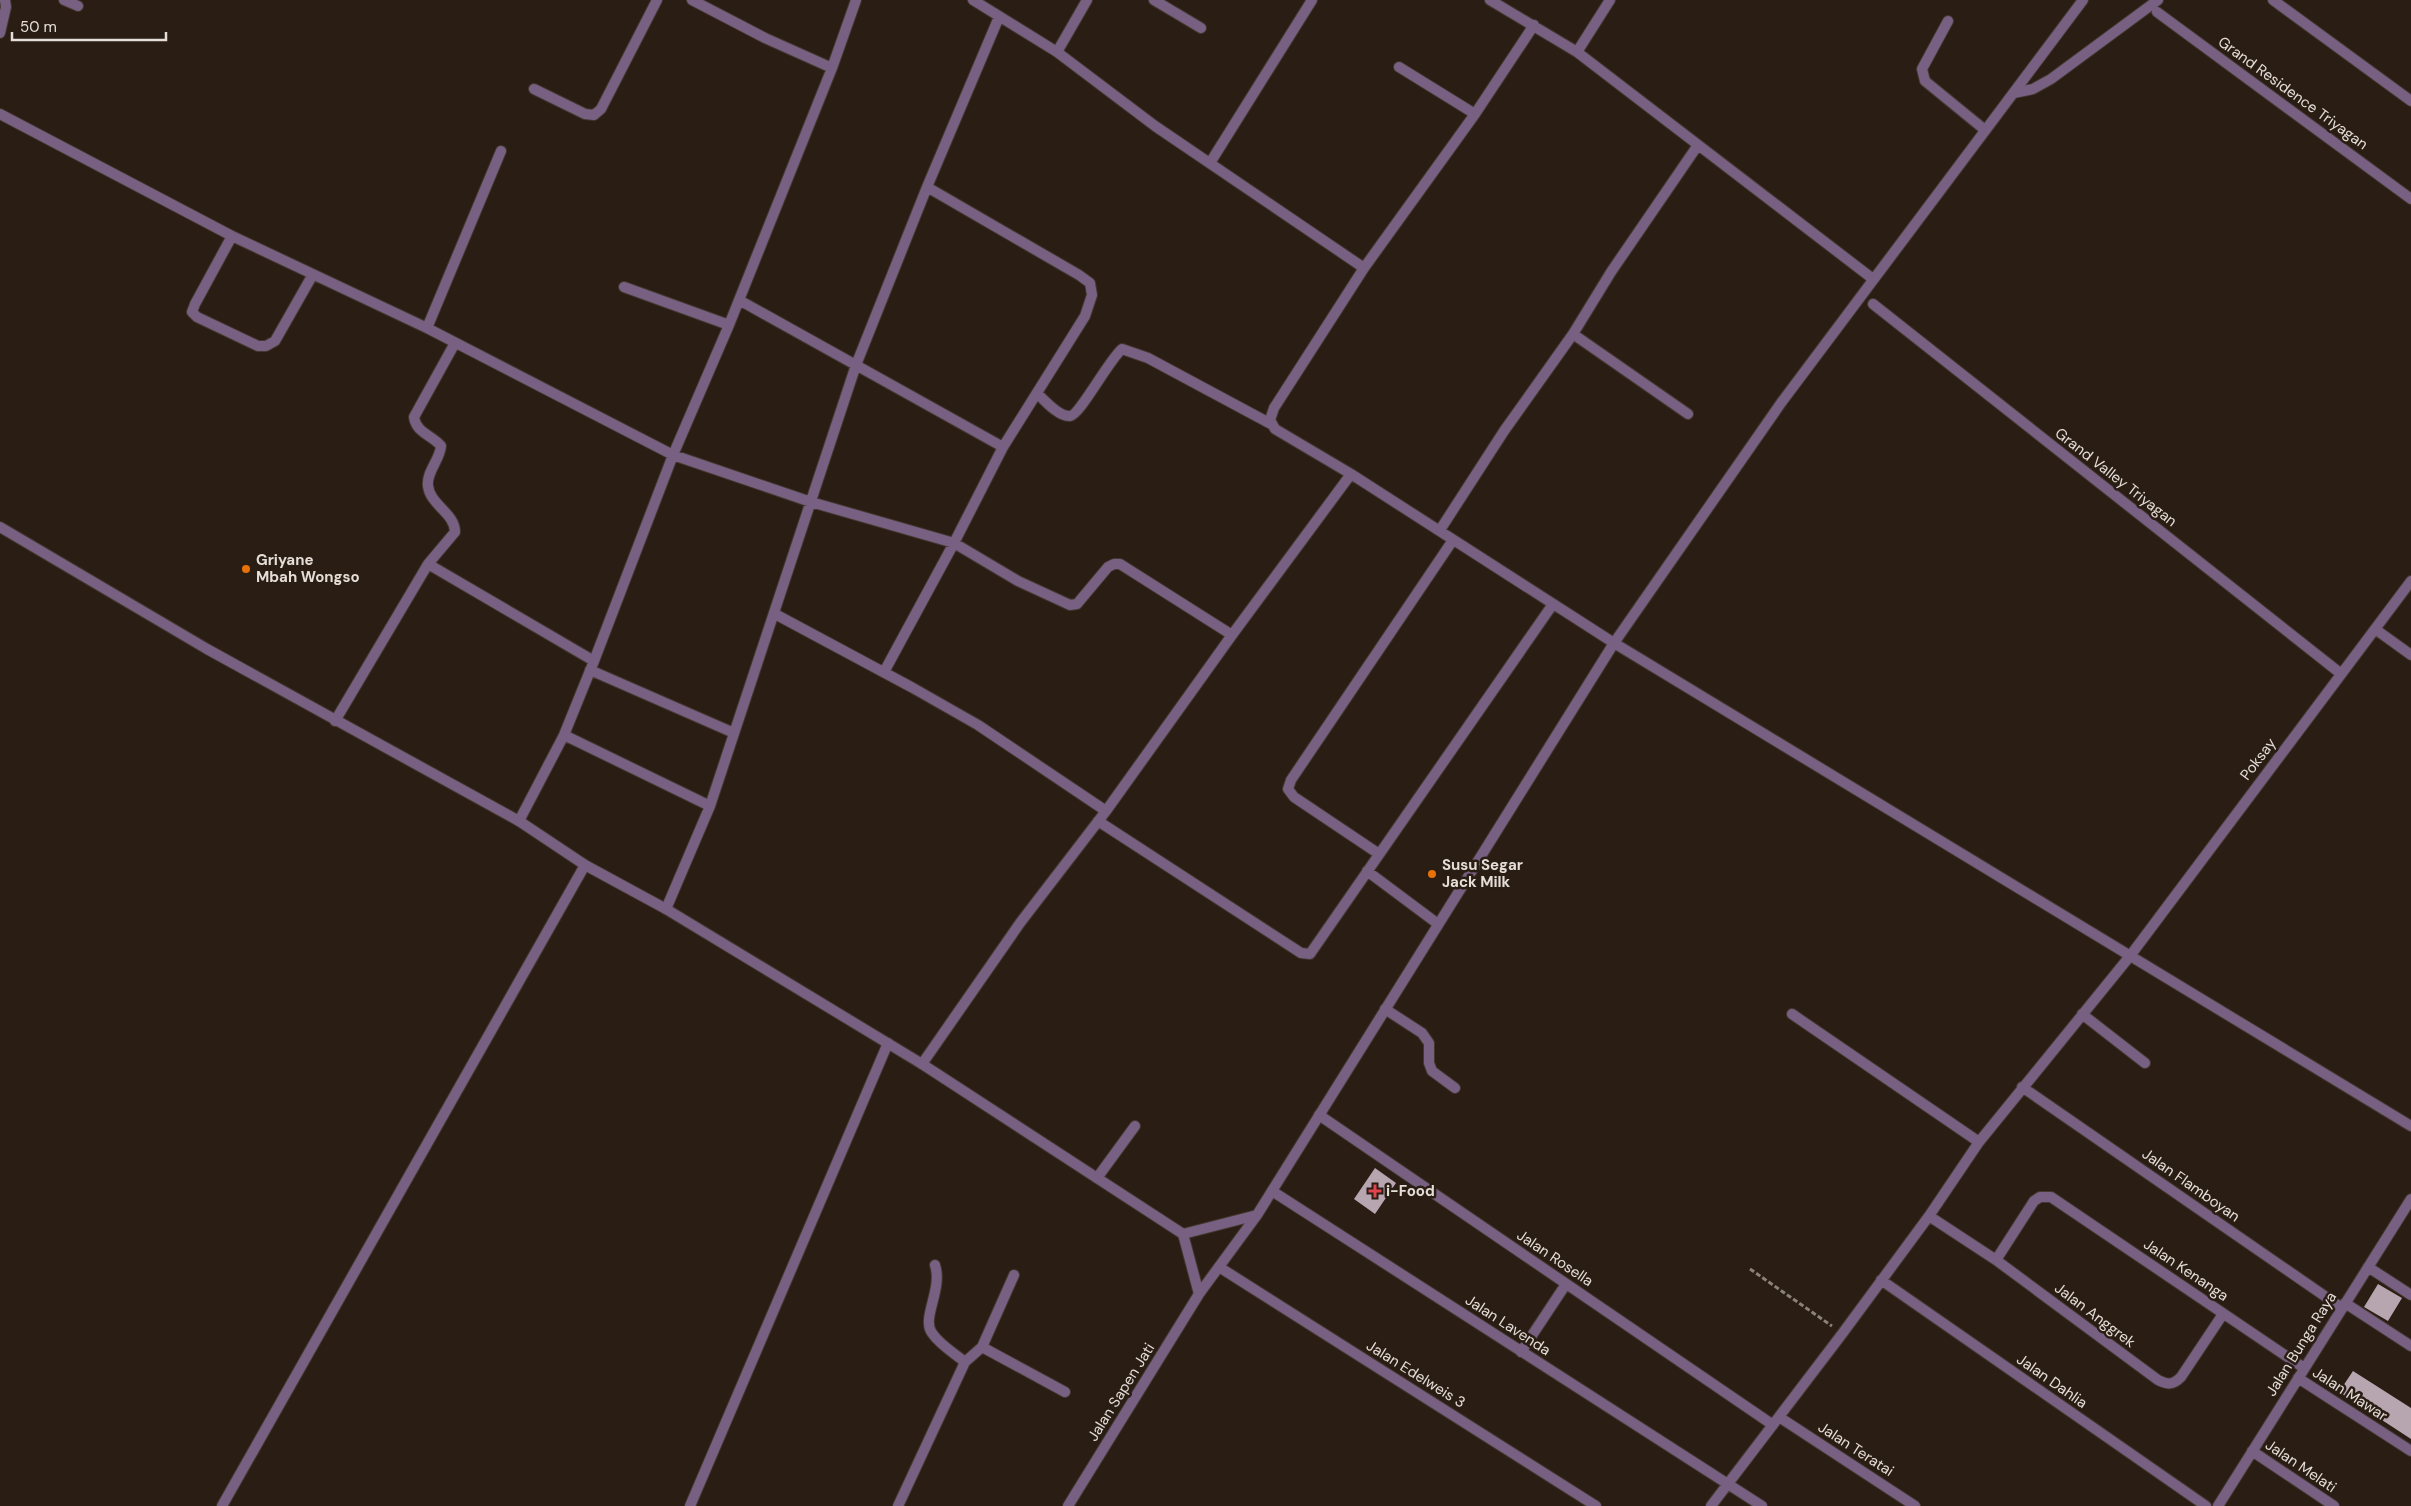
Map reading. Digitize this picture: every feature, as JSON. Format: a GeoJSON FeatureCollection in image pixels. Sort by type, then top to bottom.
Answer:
{"type":"FeatureCollection","features":[{"type":"Feature","properties":{"kind":"street"},"geometry":{"type":"LineString","coordinates":[[0,33],[6,7],[5,0]]}},
{"type":"Feature","properties":{"kind":"street"},"geometry":{"type":"LineString","coordinates":[[64,0],[78,6]]}},
{"type":"Feature","properties":{"kind":"street"},"geometry":{"type":"LineString","coordinates":[[534,89],[585,114],[594,115],[601,109],[657,0]]}},
{"type":"Feature","properties":{"kind":"street"},"geometry":{"type":"LineString","coordinates":[[692,0],[765,38],[832,68]]}},
{"type":"Feature","properties":{"kind":"street"},"geometry":{"type":"LineString","coordinates":[[519,821],[564,735],[673,454],[729,326],[832,68],[856,0]]}},
{"type":"Feature","properties":{"kind":"street"},"geometry":{"type":"LineString","coordinates":[[973,0],[1057,52],[1155,126],[1364,268]]}},
{"type":"Feature","properties":{"kind":"street"},"geometry":{"type":"LineString","coordinates":[[1057,52],[1087,0]]}},
{"type":"Feature","properties":{"kind":"street"},"geometry":{"type":"LineString","coordinates":[[1154,0],[1200,28]]}},
{"type":"Feature","properties":{"kind":"street"},"geometry":{"type":"LineString","coordinates":[[1210,162],[1312,0]]}},
{"type":"Feature","properties":{"kind":"street"},"geometry":{"type":"LineString","coordinates":[[1490,0],[1577,52],[1873,279]]}},
{"type":"Feature","properties":{"kind":"street"},"geometry":{"type":"LineString","coordinates":[[1577,52],[1610,0]]}},
{"type":"Feature","properties":{"kind":"street","name":"Jalan Sapen Jati"},"geometry":{"type":"LineString","coordinates":[[1068,1506],[1199,1294],[1257,1215],[1614,643],[1781,404],[2083,0]]}},
{"type":"Feature","properties":{"kind":"street"},"geometry":{"type":"LineString","coordinates":[[2014,93],[2033,89],[2051,79],[2158,0]]}},
{"type":"Feature","properties":{"kind":"street"},"geometry":{"type":"LineString","coordinates":[[2273,0],[2411,101]]}},
{"type":"Feature","properties":{"kind":"street","name":"Grand Residence Triyagan"},"geometry":{"type":"LineString","coordinates":[[2157,12],[2411,199]]}},
{"type":"Feature","properties":{"kind":"street"},"geometry":{"type":"LineString","coordinates":[[666,909],[710,806],[856,365],[926,187],[999,17]]}},
{"type":"Feature","properties":{"kind":"street"},"geometry":{"type":"LineString","coordinates":[[1948,21],[1922,69],[1925,81],[1985,130]]}},
{"type":"Feature","properties":{"kind":"street"},"geometry":{"type":"LineString","coordinates":[[1271,424],[1270,420],[1274,408],[1364,268],[1475,114],[1534,26]]}},
{"type":"Feature","properties":{"kind":"street"},"geometry":{"type":"LineString","coordinates":[[1399,67],[1475,114]]}},
{"type":"Feature","properties":{"kind":"street"},"geometry":{"type":"LineString","coordinates":[[0,114],[232,236],[312,276],[427,328],[673,454],[811,502],[954,543],[1018,581],[1073,606],[1108,567],[1120,564],[1232,635]]}},
{"type":"Feature","properties":{"kind":"street"},"geometry":{"type":"LineString","coordinates":[[1440,530],[1504,432],[1573,334],[1611,272],[1698,145]]}},
{"type":"Feature","properties":{"kind":"street"},"geometry":{"type":"LineString","coordinates":[[427,328],[501,151]]}},
{"type":"Feature","properties":{"kind":"street"},"geometry":{"type":"LineString","coordinates":[[884,672],[954,543],[1003,447],[1038,394],[1085,316],[1092,295],[1090,283],[926,187]]}},
{"type":"Feature","properties":{"kind":"street"},"geometry":{"type":"LineString","coordinates":[[232,236],[195,304],[192,312],[197,317],[258,346],[266,346],[275,341],[312,276]]}},
{"type":"Feature","properties":{"kind":"street"},"geometry":{"type":"LineString","coordinates":[[624,288],[729,326]]}},
{"type":"Feature","properties":{"kind":"street"},"geometry":{"type":"LineString","coordinates":[[738,300],[1003,447]]}},
{"type":"Feature","properties":{"kind":"street","name":"Grand Valley Triyagan"},"geometry":{"type":"LineString","coordinates":[[1873,304],[2340,673]]}},
{"type":"Feature","properties":{"kind":"street"},"geometry":{"type":"LineString","coordinates":[[1573,334],[1688,414]]}},
{"type":"Feature","properties":{"kind":"street"},"geometry":{"type":"LineString","coordinates":[[335,721],[428,564],[455,532],[453,522],[430,495],[428,489],[430,475],[441,452],[441,446],[420,431],[415,424],[414,417],[455,343]]}},
{"type":"Feature","properties":{"kind":"street"},"geometry":{"type":"LineString","coordinates":[[1038,394],[1064,415],[1070,416],[1078,412],[1114,356],[1122,350],[1148,358],[1271,424],[1440,530],[1614,643],[2411,1126]]}},
{"type":"Feature","properties":{"kind":"street"},"geometry":{"type":"LineString","coordinates":[[922,1064],[1020,924],[1106,811],[1232,635],[1351,474]]}},
{"type":"Feature","properties":{"kind":"street"},"geometry":{"type":"LineString","coordinates":[[0,527],[335,721],[519,821],[585,865],[666,909],[922,1064],[1183,1234],[1199,1294]]}},
{"type":"Feature","properties":{"kind":"street"},"geometry":{"type":"LineString","coordinates":[[1379,854],[1294,797],[1288,789],[1291,780],[1453,540]]}},
{"type":"Feature","properties":{"kind":"street"},"geometry":{"type":"LineString","coordinates":[[428,564],[592,666],[734,733]]}},
{"type":"Feature","properties":{"kind":"street","name":"Poksay"},"geometry":{"type":"LineString","coordinates":[[1712,1506],[1929,1216],[1979,1142],[2130,956],[2340,673],[2411,581]]}},
{"type":"Feature","properties":{"kind":"street"},"geometry":{"type":"LineString","coordinates":[[1098,821],[1304,954],[1313,951],[1553,604]]}},
{"type":"Feature","properties":{"kind":"street"},"geometry":{"type":"LineString","coordinates":[[775,614],[978,725],[1106,811]]}},
{"type":"Feature","properties":{"kind":"street"},"geometry":{"type":"LineString","coordinates":[[2375,628],[2411,656]]}},
{"type":"Feature","properties":{"kind":"street"},"geometry":{"type":"LineString","coordinates":[[564,735],[710,806]]}},
{"type":"Feature","properties":{"kind":"street"},"geometry":{"type":"LineString","coordinates":[[222,1506],[585,865]]}},
{"type":"Feature","properties":{"kind":"street"},"geometry":{"type":"LineString","coordinates":[[1367,871],[1438,924]]}},
{"type":"Feature","properties":{"kind":"street"},"geometry":{"type":"LineString","coordinates":[[1385,1009],[1422,1033],[1429,1043],[1432,1071],[1455,1088]]}},
{"type":"Feature","properties":{"kind":"street"},"geometry":{"type":"LineString","coordinates":[[1792,1014],[1979,1142]]}},
{"type":"Feature","properties":{"kind":"street"},"geometry":{"type":"LineString","coordinates":[[2082,1014],[2145,1063]]}},
{"type":"Feature","properties":{"kind":"street"},"geometry":{"type":"LineString","coordinates":[[690,1506],[888,1043]]}},
{"type":"Feature","properties":{"kind":"street","name":"Jalan Flamboyan"},"geometry":{"type":"LineString","coordinates":[[2022,1087],[2343,1306],[2411,1346]]}},
{"type":"Feature","properties":{"kind":"street","name":"Jalan Rosella"},"geometry":{"type":"LineString","coordinates":[[1320,1115],[1566,1284],[1776,1421]]}},
{"type":"Feature","properties":{"kind":"street"},"geometry":{"type":"LineString","coordinates":[[1097,1178],[1135,1126]]}},
{"type":"Feature","properties":{"kind":"street","name":"Jalan Lavenda"},"geometry":{"type":"LineString","coordinates":[[1272,1191],[1762,1506]]}},
{"type":"Feature","properties":{"kind":"street","name":"Jalan Kenanga"},"geometry":{"type":"LineString","coordinates":[[1996,1260],[2034,1201],[2040,1197],[2051,1197],[2304,1368]]}},
{"type":"Feature","properties":{"kind":"street","name":"Jalan Bunga Raya"},"geometry":{"type":"LineString","coordinates":[[2218,1506],[2252,1451],[2301,1380],[2304,1368],[2368,1267],[2407,1214],[2411,1199]]}},
{"type":"Feature","properties":{"kind":"street"},"geometry":{"type":"LineString","coordinates":[[1183,1234],[1257,1215]]}},
{"type":"Feature","properties":{"kind":"street","name":"Jalan Anggrek"},"geometry":{"type":"LineString","coordinates":[[1929,1216],[1996,1260],[2158,1380],[2167,1384],[2175,1383],[2181,1377],[2223,1314]]}},
{"type":"Feature","properties":{"kind":"street"},"geometry":{"type":"LineString","coordinates":[[935,1265],[939,1276],[938,1287],[928,1324],[931,1332],[941,1343],[965,1362]]}},
{"type":"Feature","properties":{"kind":"street","name":"Jalan Edelweis 3"},"geometry":{"type":"LineString","coordinates":[[1219,1267],[1596,1506]]}},
{"type":"Feature","properties":{"kind":"street"},"geometry":{"type":"LineString","coordinates":[[2368,1267],[2411,1294]]}},
{"type":"Feature","properties":{"kind":"street"},"geometry":{"type":"LineString","coordinates":[[898,1506],[965,1362],[982,1346],[1014,1275]]}},
{"type":"Feature","properties":{"kind":"street","name":"Jalan Dahlia"},"geometry":{"type":"LineString","coordinates":[[1881,1280],[2206,1506]]}},
{"type":"Feature","properties":{"kind":"street"},"geometry":{"type":"LineString","coordinates":[[1521,1352],[1566,1284]]}},
{"type":"Feature","properties":{"kind":"street"},"geometry":{"type":"LineString","coordinates":[[982,1346],[1065,1392]]}},
{"type":"Feature","properties":{"kind":"street","name":"Jalan Mawar"},"geometry":{"type":"LineString","coordinates":[[2301,1380],[2411,1451]]}},
{"type":"Feature","properties":{"kind":"street","name":"Jalan Teratai"},"geometry":{"type":"LineString","coordinates":[[1776,1421],[1915,1506]]}},
{"type":"Feature","properties":{"kind":"street","name":"Jalan Melati"},"geometry":{"type":"LineString","coordinates":[[2252,1451],[2334,1506]]}},
{"type":"Feature","properties":{"kind":"path"},"geometry":{"type":"LineString","coordinates":[[1750,1269],[1842,1334]]}},
{"type":"Feature","properties":{"kind":"building","name":"i-Food"},"geometry":{"type":"Polygon","coordinates":[[[1375,1168],[1396,1183],[1375,1214],[1354,1199],[1375,1168]]]}},
{"type":"Feature","properties":{"kind":"building"},"geometry":{"type":"Polygon","coordinates":[[[2378,1284],[2402,1298],[2388,1321],[2364,1307],[2378,1284]]]}},
{"type":"Feature","properties":{"kind":"building"},"geometry":{"type":"Polygon","coordinates":[[[2353,1371],[2411,1408],[2411,1439],[2339,1392],[2353,1371]]]}},
{"type":"Feature","properties":{"kind":"place","name":"Griyane Mbah Wongso"},"geometry":{"type":"Point","coordinates":[246,569]}},
{"type":"Feature","properties":{"kind":"place","name":"Susu Segar Jack Milk"},"geometry":{"type":"Point","coordinates":[1432,874]}},
{"type":"Feature","properties":{"kind":"place","name":"i-Food"},"geometry":{"type":"Point","coordinates":[1375,1191]}}]}
